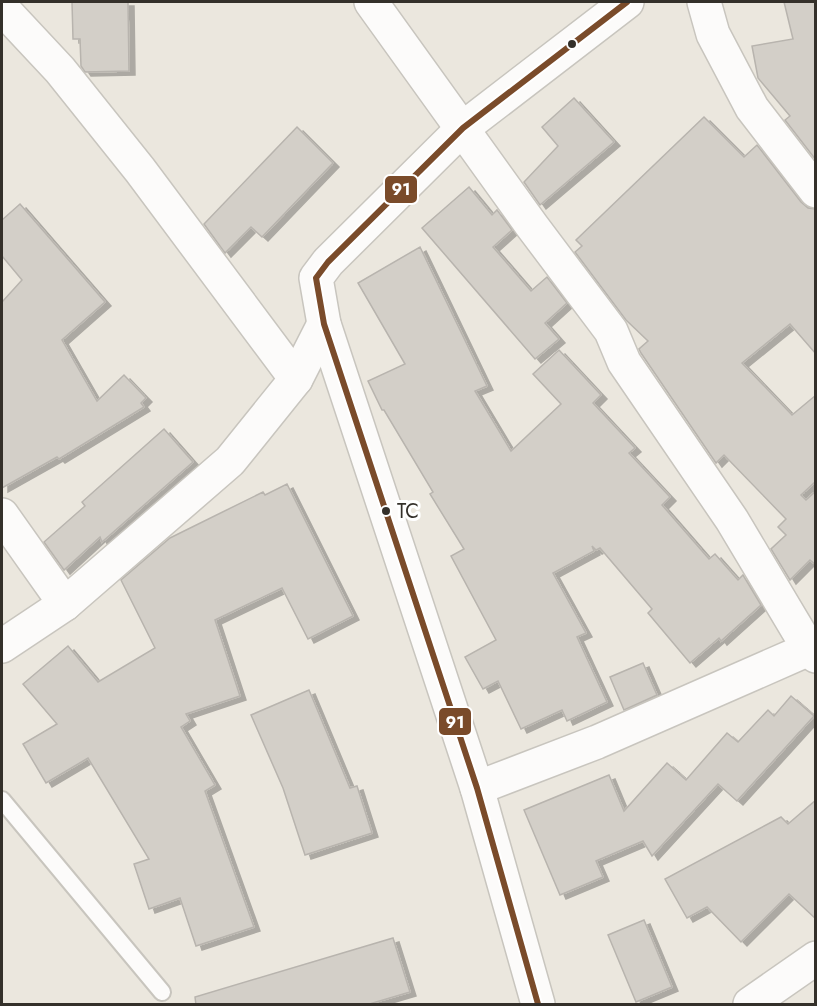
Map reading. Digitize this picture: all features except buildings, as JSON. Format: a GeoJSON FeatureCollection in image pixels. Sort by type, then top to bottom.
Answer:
{"type":"FeatureCollection","features":[{"type":"Feature","properties":{"kind":"street"},"geometry":{"type":"LineString","coordinates":[[371,2],[532,226],[611,331],[624,362],[732,520],[812,653],[597,742],[477,788]]}},
{"type":"Feature","properties":{"kind":"street"},"geometry":{"type":"LineString","coordinates":[[538,1005],[477,788],[324,324],[316,278],[328,262],[463,128],[627,2]]}},
{"type":"Feature","properties":{"kind":"street"},"geometry":{"type":"LineString","coordinates":[[704,2],[713,34],[752,108],[816,191]]}},
{"type":"Feature","properties":{"kind":"street"},"geometry":{"type":"LineString","coordinates":[[2,8],[60,70],[133,161],[296,379]]}},
{"type":"Feature","properties":{"kind":"street"},"geometry":{"type":"LineString","coordinates":[[2,646],[65,604],[230,461],[296,379],[324,324]]}},
{"type":"Feature","properties":{"kind":"street"},"geometry":{"type":"LineString","coordinates":[[2,515],[65,604]]}},
{"type":"Feature","properties":{"kind":"street"},"geometry":{"type":"LineString","coordinates":[[750,1005],[816,958]]}},
{"type":"Feature","properties":{"kind":"lane"},"geometry":{"type":"LineString","coordinates":[[2,800],[162,992]]}},
{"type":"Feature","properties":{"kind":"transit line","name":"91"},"geometry":{"type":"LineString","coordinates":[[538,1004],[477,788],[324,324],[316,278],[328,262],[463,128],[627,2]]}},
{"type":"Feature","properties":{"kind":"place","name":"TC"},"geometry":{"type":"Point","coordinates":[386,511]}}]}
